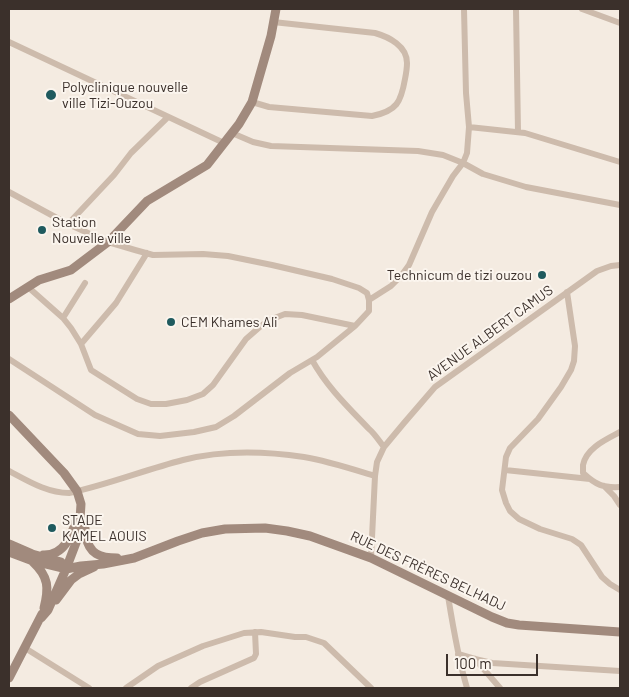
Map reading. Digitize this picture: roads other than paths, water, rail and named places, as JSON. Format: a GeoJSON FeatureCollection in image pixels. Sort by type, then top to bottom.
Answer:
{"type":"FeatureCollection","features":[{"type":"Feature","properties":{"kind":"main road"},"geometry":{"type":"LineString","coordinates":[[9,299],[39,280],[71,270],[108,242],[147,201],[207,164],[239,124],[252,102],[271,36],[276,9]]}},
{"type":"Feature","properties":{"kind":"main road"},"geometry":{"type":"LineString","coordinates":[[9,415],[64,474],[76,492],[81,504],[79,535],[46,609],[9,678]]}},
{"type":"Feature","properties":{"kind":"main road"},"geometry":{"type":"LineString","coordinates":[[9,552],[32,558],[58,552],[70,539],[80,517]]}},
{"type":"Feature","properties":{"kind":"main road"},"geometry":{"type":"LineString","coordinates":[[80,517],[85,525],[88,544],[91,550],[100,557],[134,558]]}},
{"type":"Feature","properties":{"kind":"main road","name":"RUE DES FRÈRES BELHADJ"},"geometry":{"type":"LineString","coordinates":[[32,558],[65,566],[103,564],[134,558],[202,533],[225,529],[265,528],[319,539],[371,558],[492,617],[507,622],[519,625],[620,632]]}},
{"type":"Feature","properties":{"kind":"main road"},"geometry":{"type":"LineString","coordinates":[[9,544],[32,558],[40,568],[48,585],[46,609]]}},
{"type":"Feature","properties":{"kind":"main road"},"geometry":{"type":"LineString","coordinates":[[46,609],[60,596],[71,580],[79,574],[103,564]]}},
{"type":"Feature","properties":{"kind":"street"},"geometry":{"type":"LineString","coordinates":[[370,300],[391,286],[401,276],[408,265],[432,212],[453,176],[463,163],[467,153],[469,127],[466,93],[464,9]]}},
{"type":"Feature","properties":{"kind":"street"},"geometry":{"type":"LineString","coordinates":[[516,9],[518,132]]}},
{"type":"Feature","properties":{"kind":"street"},"geometry":{"type":"LineString","coordinates":[[582,9],[620,23]]}},
{"type":"Feature","properties":{"kind":"street"},"geometry":{"type":"LineString","coordinates":[[252,102],[269,107],[372,116],[390,110],[399,101],[403,92],[407,62],[405,53],[397,43],[388,37],[375,33],[274,22]]}},
{"type":"Feature","properties":{"kind":"street"},"geometry":{"type":"LineString","coordinates":[[9,42],[224,143]]}},
{"type":"Feature","properties":{"kind":"street"},"geometry":{"type":"LineString","coordinates":[[68,224],[114,175],[131,153],[168,117]]}},
{"type":"Feature","properties":{"kind":"street"},"geometry":{"type":"LineString","coordinates":[[469,127],[525,133],[620,162]]}},
{"type":"Feature","properties":{"kind":"street"},"geometry":{"type":"LineString","coordinates":[[232,133],[253,142],[271,146],[418,151],[443,156],[463,163],[483,174],[526,187],[620,204]]}},
{"type":"Feature","properties":{"kind":"street"},"geometry":{"type":"LineString","coordinates":[[9,192],[68,224],[108,242],[154,255],[203,254],[228,256],[272,265],[332,279],[359,288],[367,293],[370,300],[368,311],[355,326],[312,360],[290,373],[234,416],[216,427],[194,432],[160,436],[138,434],[95,415],[9,359]]}},
{"type":"Feature","properties":{"kind":"street"},"geometry":{"type":"LineString","coordinates":[[81,344],[116,303],[148,253]]}},
{"type":"Feature","properties":{"kind":"street","name":"AVENUE ALBERT CAMUS"},"geometry":{"type":"LineString","coordinates":[[371,558],[377,462],[384,447],[404,422],[435,387],[596,271],[620,265]]}},
{"type":"Feature","properties":{"kind":"street"},"geometry":{"type":"LineString","coordinates":[[62,318],[85,283]]}},
{"type":"Feature","properties":{"kind":"street"},"geometry":{"type":"LineString","coordinates":[[28,287],[72,328],[81,344],[91,370],[136,399],[151,404],[166,404],[187,400],[203,394],[213,385],[246,339],[272,319],[285,314],[302,315],[355,326]]}},
{"type":"Feature","properties":{"kind":"street"},"geometry":{"type":"LineString","coordinates":[[567,292],[575,346],[574,361],[562,387],[538,419],[510,448],[506,457],[502,490],[510,511],[519,519],[581,545],[602,577],[620,590]]}},
{"type":"Feature","properties":{"kind":"street"},"geometry":{"type":"LineString","coordinates":[[312,360],[333,391],[372,431],[384,447]]}},
{"type":"Feature","properties":{"kind":"street"},"geometry":{"type":"LineString","coordinates":[[620,432],[588,453],[583,464],[583,473],[593,483],[620,487]]}},
{"type":"Feature","properties":{"kind":"street"},"geometry":{"type":"LineString","coordinates":[[9,471],[49,491],[69,493],[184,460],[222,453],[258,452],[305,457],[375,476]]}},
{"type":"Feature","properties":{"kind":"street"},"geometry":{"type":"LineString","coordinates":[[504,470],[590,479]]}},
{"type":"Feature","properties":{"kind":"street"},"geometry":{"type":"LineString","coordinates":[[604,486],[620,505]]}},
{"type":"Feature","properties":{"kind":"street"},"geometry":{"type":"LineString","coordinates":[[448,596],[453,630],[467,688]]}},
{"type":"Feature","properties":{"kind":"street"},"geometry":{"type":"LineString","coordinates":[[192,688],[200,682],[254,658],[256,654],[256,632]]}},
{"type":"Feature","properties":{"kind":"street"},"geometry":{"type":"LineString","coordinates":[[126,688],[158,666],[184,654],[224,639],[244,633],[256,632],[306,637],[324,643],[371,688]]}},
{"type":"Feature","properties":{"kind":"street"},"geometry":{"type":"LineString","coordinates":[[25,648],[89,688]]}},
{"type":"Feature","properties":{"kind":"street"},"geometry":{"type":"LineString","coordinates":[[458,654],[492,663],[620,671]]}},
{"type":"Feature","properties":{"kind":"street"},"geometry":{"type":"LineString","coordinates":[[475,660],[500,688]]}},
{"type":"Feature","properties":{"kind":"place","name":"Polyclinique nouvelle ville Tizi-Ouzou"},"geometry":{"type":"Point","coordinates":[51,95]}},
{"type":"Feature","properties":{"kind":"place","name":"Station Nouvelle ville"},"geometry":{"type":"Point","coordinates":[42,230]}},
{"type":"Feature","properties":{"kind":"place","name":"Technicum de tizi ouzou"},"geometry":{"type":"Point","coordinates":[542,275]}},
{"type":"Feature","properties":{"kind":"place","name":"CEM Khames Ali"},"geometry":{"type":"Point","coordinates":[171,322]}},
{"type":"Feature","properties":{"kind":"place","name":"STADE KAMEL AOUIS"},"geometry":{"type":"Point","coordinates":[52,528]}}]}
